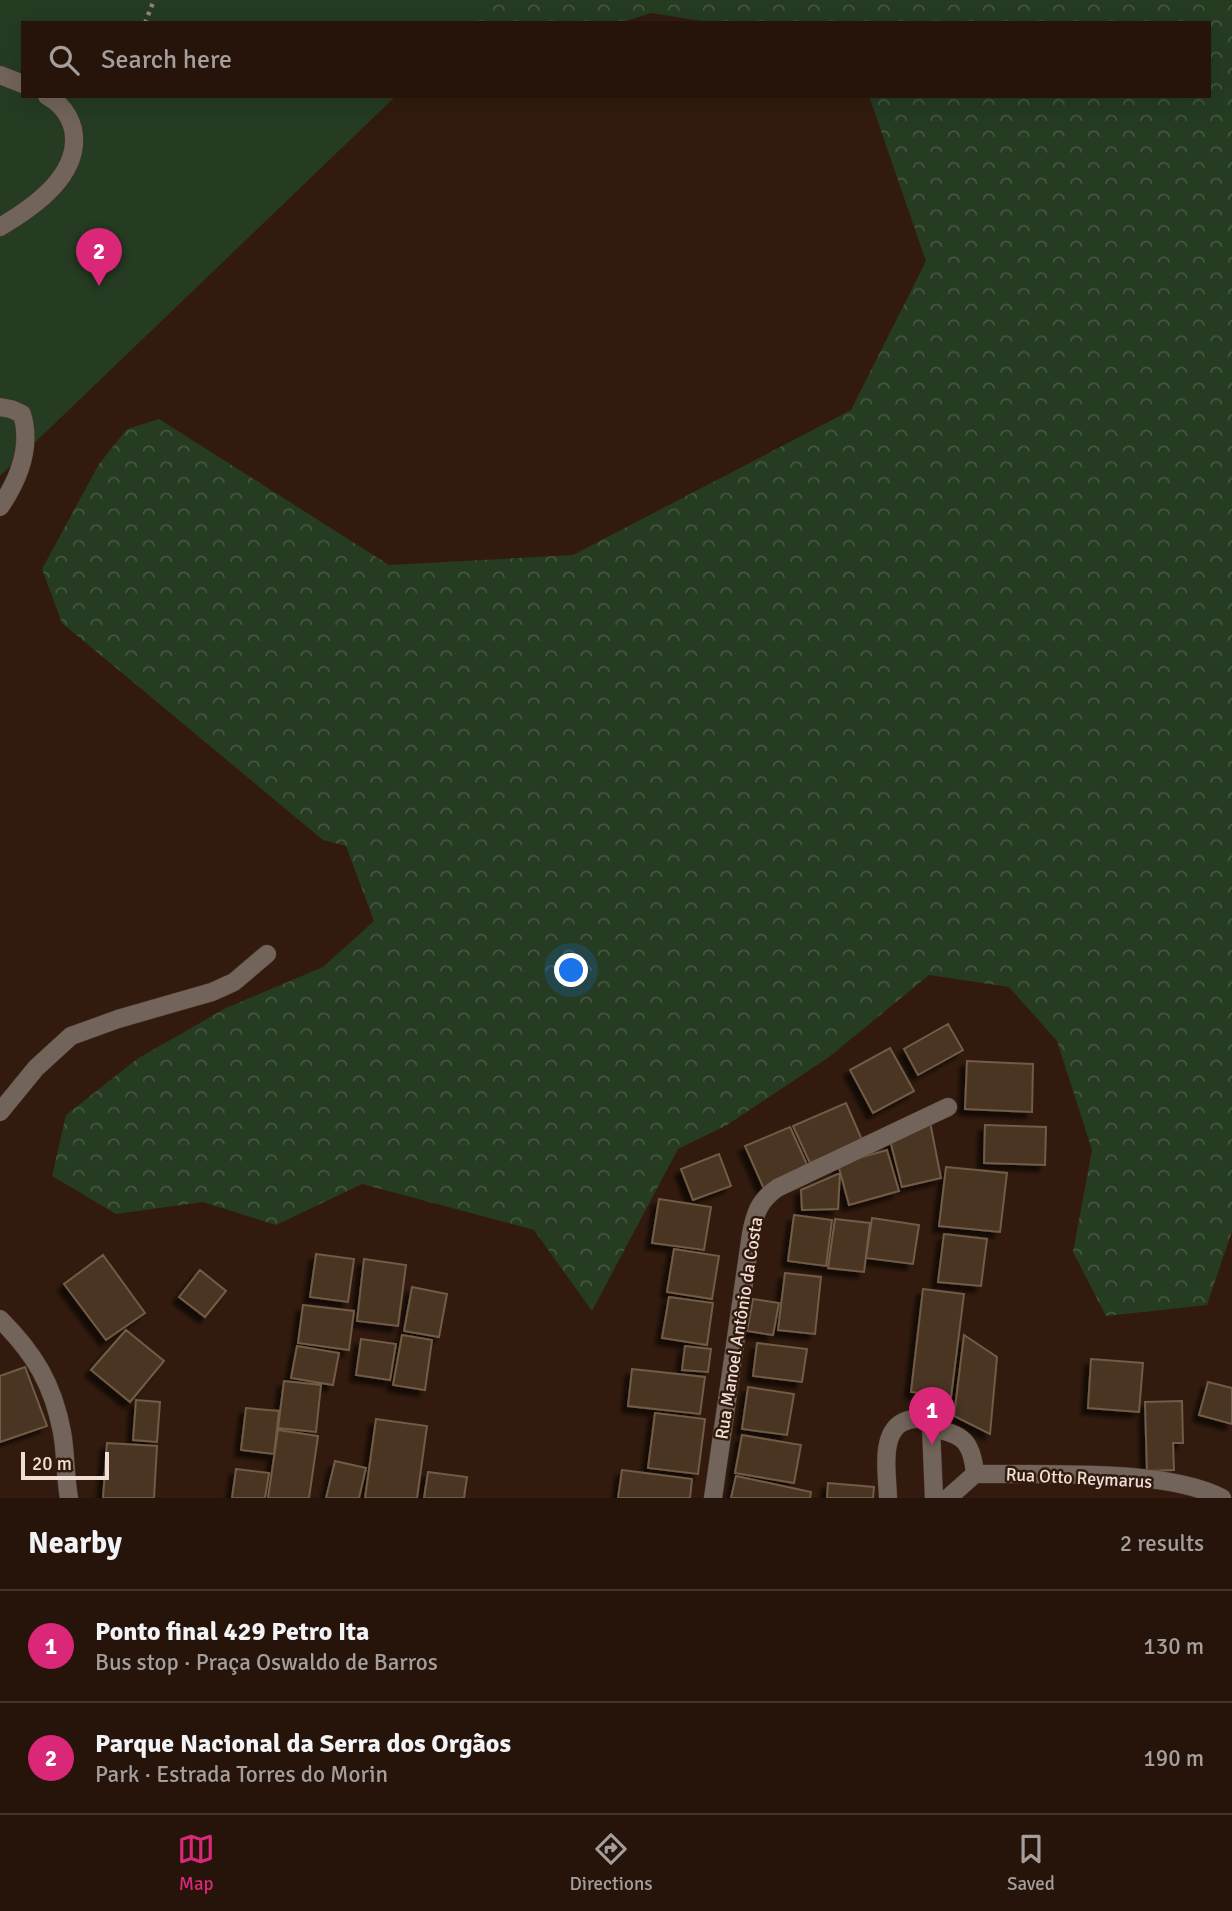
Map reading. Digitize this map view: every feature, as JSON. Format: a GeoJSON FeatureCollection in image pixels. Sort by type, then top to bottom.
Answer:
{"type":"FeatureCollection","features":[{"type":"Feature","properties":{"kind":"street"},"geometry":{"type":"LineString","coordinates":[[0,75],[21,83]]}},
{"type":"Feature","properties":{"kind":"street"},"geometry":{"type":"LineString","coordinates":[[0,227],[49,190],[71,164],[75,137],[72,124],[68,114],[51,98]]}},
{"type":"Feature","properties":{"kind":"street"},"geometry":{"type":"LineString","coordinates":[[0,407],[22,414],[27,445],[19,470],[0,507]]}},
{"type":"Feature","properties":{"kind":"street"},"geometry":{"type":"LineString","coordinates":[[0,1112],[36,1068],[71,1037],[95,1027],[212,992],[234,982],[267,954]]}},
{"type":"Feature","properties":{"kind":"street","name":"Rua Manoel Antônio da Costa"},"geometry":{"type":"LineString","coordinates":[[713,1498],[751,1234],[758,1206],[765,1196],[777,1188],[948,1107]]}},
{"type":"Feature","properties":{"kind":"street"},"geometry":{"type":"LineString","coordinates":[[0,1319],[26,1345],[43,1373],[53,1397],[62,1433],[69,1498]]}},
{"type":"Feature","properties":{"kind":"street"},"geometry":{"type":"LineString","coordinates":[[888,1498],[886,1445],[892,1432],[902,1422],[914,1418],[926,1419],[931,1428],[933,1498]]}},
{"type":"Feature","properties":{"kind":"street"},"geometry":{"type":"LineString","coordinates":[[931,1428],[951,1432],[965,1441],[973,1453],[975,1474],[948,1498]]}},
{"type":"Feature","properties":{"kind":"street","name":"Rua Otto Reymarus"},"geometry":{"type":"LineString","coordinates":[[975,1474],[1106,1476],[1168,1482],[1200,1489],[1222,1498]]}},
{"type":"Feature","properties":{"kind":"path"},"geometry":{"type":"LineString","coordinates":[[146,21],[153,0]]}},
{"type":"Feature","properties":{"kind":"green space"},"geometry":{"type":"Polygon","coordinates":[[[0,0],[496,0],[474,21],[21,21],[21,98],[394,98],[0,476],[0,0]]]}},
{"type":"Feature","properties":{"kind":"green space"},"geometry":{"type":"Polygon","coordinates":[[[390,0],[1232,0],[1232,1231],[1207,1305],[1106,1316],[1073,1252],[1092,1150],[1057,1041],[1009,987],[929,975],[829,1057],[727,1125],[678,1149],[592,1311],[534,1230],[362,1184],[276,1225],[203,1202],[116,1214],[52,1176],[66,1115],[137,1059],[226,1008],[323,967],[374,921],[346,846],[323,840],[62,623],[42,569],[99,464],[127,429],[159,419],[389,565],[573,555],[851,410],[926,261],[870,98],[1211,98],[1211,21],[702,21],[651,13],[626,21],[440,21],[390,0]]]}},
{"type":"Feature","properties":{"kind":"building"},"geometry":{"type":"Polygon","coordinates":[[[948,1024],[963,1050],[918,1075],[904,1049],[948,1024]]]}},
{"type":"Feature","properties":{"kind":"building"},"geometry":{"type":"Polygon","coordinates":[[[890,1048],[914,1091],[873,1113],[850,1070],[890,1048]]]}},
{"type":"Feature","properties":{"kind":"building"},"geometry":{"type":"Polygon","coordinates":[[[967,1061],[1033,1064],[1032,1112],[965,1109],[967,1061]]]}},
{"type":"Feature","properties":{"kind":"building"},"geometry":{"type":"Polygon","coordinates":[[[846,1103],[862,1140],[810,1163],[793,1126],[846,1103]]]}},
{"type":"Feature","properties":{"kind":"building"},"geometry":{"type":"Polygon","coordinates":[[[930,1122],[941,1178],[902,1187],[890,1140],[930,1122]]]}},
{"type":"Feature","properties":{"kind":"building"},"geometry":{"type":"Polygon","coordinates":[[[985,1125],[1046,1127],[1045,1165],[984,1163],[985,1125]]]}},
{"type":"Feature","properties":{"kind":"building"},"geometry":{"type":"Polygon","coordinates":[[[790,1127],[809,1169],[764,1189],[745,1146],[790,1127]]]}},
{"type":"Feature","properties":{"kind":"building"},"geometry":{"type":"Polygon","coordinates":[[[887,1150],[899,1191],[849,1205],[838,1164],[887,1150]]]}},
{"type":"Feature","properties":{"kind":"building"},"geometry":{"type":"Polygon","coordinates":[[[719,1154],[731,1186],[693,1200],[681,1169],[719,1154]]]}},
{"type":"Feature","properties":{"kind":"building"},"geometry":{"type":"Polygon","coordinates":[[[946,1167],[1007,1173],[1000,1232],[939,1226],[946,1167]]]}},
{"type":"Feature","properties":{"kind":"building"},"geometry":{"type":"Polygon","coordinates":[[[840,1173],[838,1209],[802,1210],[801,1190],[840,1173]]]}},
{"type":"Feature","properties":{"kind":"building"},"geometry":{"type":"Polygon","coordinates":[[[659,1199],[711,1207],[704,1250],[652,1243],[659,1199]]]}},
{"type":"Feature","properties":{"kind":"building"},"geometry":{"type":"Polygon","coordinates":[[[794,1215],[832,1220],[826,1266],[788,1261],[794,1215]]]}},
{"type":"Feature","properties":{"kind":"building"},"geometry":{"type":"Polygon","coordinates":[[[872,1218],[919,1225],[913,1264],[866,1258],[872,1218]]]}},
{"type":"Feature","properties":{"kind":"building"},"geometry":{"type":"Polygon","coordinates":[[[835,1219],[870,1223],[864,1272],[828,1268],[835,1219]]]}},
{"type":"Feature","properties":{"kind":"building"},"geometry":{"type":"Polygon","coordinates":[[[944,1234],[987,1239],[981,1286],[938,1282],[944,1234]]]}},
{"type":"Feature","properties":{"kind":"building"},"geometry":{"type":"Polygon","coordinates":[[[674,1249],[719,1256],[712,1299],[667,1292],[674,1249]]]}},
{"type":"Feature","properties":{"kind":"building"},"geometry":{"type":"Polygon","coordinates":[[[316,1254],[354,1259],[348,1302],[310,1297],[316,1254]]]}},
{"type":"Feature","properties":{"kind":"building"},"geometry":{"type":"Polygon","coordinates":[[[103,1255],[145,1313],[106,1340],[64,1284],[103,1255]]]}},
{"type":"Feature","properties":{"kind":"building"},"geometry":{"type":"Polygon","coordinates":[[[364,1259],[406,1265],[398,1326],[357,1321],[364,1259]]]}},
{"type":"Feature","properties":{"kind":"building"},"geometry":{"type":"Polygon","coordinates":[[[200,1270],[226,1291],[205,1317],[179,1297],[200,1270]]]}},
{"type":"Feature","properties":{"kind":"building"},"geometry":{"type":"Polygon","coordinates":[[[785,1273],[821,1277],[815,1334],[778,1330],[785,1273]]]}},
{"type":"Feature","properties":{"kind":"building"},"geometry":{"type":"Polygon","coordinates":[[[412,1287],[447,1294],[439,1337],[404,1331],[412,1287]]]}},
{"type":"Feature","properties":{"kind":"building"},"geometry":{"type":"Polygon","coordinates":[[[923,1289],[964,1294],[951,1397],[911,1392],[923,1289]]]}},
{"type":"Feature","properties":{"kind":"building"},"geometry":{"type":"Polygon","coordinates":[[[669,1297],[713,1303],[707,1345],[662,1338],[669,1297]]]}},
{"type":"Feature","properties":{"kind":"building"},"geometry":{"type":"Polygon","coordinates":[[[753,1299],[779,1303],[773,1335],[747,1331],[753,1299]]]}},
{"type":"Feature","properties":{"kind":"building"},"geometry":{"type":"Polygon","coordinates":[[[303,1305],[354,1311],[349,1350],[298,1343],[303,1305]]]}},
{"type":"Feature","properties":{"kind":"building"},"geometry":{"type":"Polygon","coordinates":[[[126,1330],[164,1361],[130,1402],[91,1370],[126,1330]]]}},
{"type":"Feature","properties":{"kind":"building"},"geometry":{"type":"Polygon","coordinates":[[[402,1335],[432,1340],[425,1390],[393,1385],[402,1335]]]}},
{"type":"Feature","properties":{"kind":"building"},"geometry":{"type":"Polygon","coordinates":[[[964,1335],[997,1357],[990,1434],[954,1416],[964,1335]]]}},
{"type":"Feature","properties":{"kind":"building"},"geometry":{"type":"Polygon","coordinates":[[[361,1339],[396,1344],[390,1380],[356,1375],[361,1339]]]}},
{"type":"Feature","properties":{"kind":"building"},"geometry":{"type":"Polygon","coordinates":[[[757,1343],[807,1349],[802,1382],[753,1376],[757,1343]]]}},
{"type":"Feature","properties":{"kind":"building"},"geometry":{"type":"Polygon","coordinates":[[[297,1346],[339,1353],[333,1385],[291,1378],[297,1346]]]}},
{"type":"Feature","properties":{"kind":"building"},"geometry":{"type":"Polygon","coordinates":[[[685,1346],[711,1349],[708,1372],[682,1370],[685,1346]]]}},
{"type":"Feature","properties":{"kind":"building"},"geometry":{"type":"Polygon","coordinates":[[[1091,1359],[1143,1363],[1139,1412],[1088,1408],[1091,1359]]]}},
{"type":"Feature","properties":{"kind":"building"},"geometry":{"type":"Polygon","coordinates":[[[25,1367],[47,1426],[0,1442],[0,1376],[25,1367]]]}},
{"type":"Feature","properties":{"kind":"building"},"geometry":{"type":"Polygon","coordinates":[[[632,1369],[705,1377],[700,1414],[628,1406],[632,1369]]]}},
{"type":"Feature","properties":{"kind":"building"},"geometry":{"type":"Polygon","coordinates":[[[284,1381],[321,1385],[316,1432],[278,1428],[284,1381]]]}},
{"type":"Feature","properties":{"kind":"building"},"geometry":{"type":"Polygon","coordinates":[[[1208,1382],[1232,1388],[1232,1424],[1199,1415],[1208,1382]]]}},
{"type":"Feature","properties":{"kind":"building"},"geometry":{"type":"Polygon","coordinates":[[[748,1387],[794,1394],[787,1435],[742,1429],[748,1387]]]}},
{"type":"Feature","properties":{"kind":"building"},"geometry":{"type":"Polygon","coordinates":[[[136,1400],[160,1402],[157,1442],[133,1440],[136,1400]]]}},
{"type":"Feature","properties":{"kind":"building"},"geometry":{"type":"Polygon","coordinates":[[[1182,1401],[1183,1443],[1173,1443],[1174,1470],[1147,1471],[1145,1402],[1182,1401]]]}},
{"type":"Feature","properties":{"kind":"building"},"geometry":{"type":"Polygon","coordinates":[[[246,1408],[279,1411],[274,1454],[241,1450],[246,1408]]]}},
{"type":"Feature","properties":{"kind":"building"},"geometry":{"type":"Polygon","coordinates":[[[655,1413],[705,1419],[698,1474],[648,1468],[655,1413]]]}},
{"type":"Feature","properties":{"kind":"building"},"geometry":{"type":"Polygon","coordinates":[[[376,1419],[427,1426],[417,1498],[365,1498],[376,1419]]]}},
{"type":"Feature","properties":{"kind":"building"},"geometry":{"type":"Polygon","coordinates":[[[278,1430],[318,1436],[309,1498],[268,1498],[278,1430]]]}},
{"type":"Feature","properties":{"kind":"building"},"geometry":{"type":"Polygon","coordinates":[[[742,1435],[801,1445],[794,1483],[735,1473],[742,1435]]]}},
{"type":"Feature","properties":{"kind":"building"},"geometry":{"type":"Polygon","coordinates":[[[107,1443],[157,1446],[154,1498],[103,1498],[107,1443]]]}},
{"type":"Feature","properties":{"kind":"building"},"geometry":{"type":"Polygon","coordinates":[[[335,1461],[366,1468],[359,1498],[326,1498],[335,1461]]]}},
{"type":"Feature","properties":{"kind":"building"},"geometry":{"type":"Polygon","coordinates":[[[236,1469],[269,1473],[265,1498],[232,1498],[236,1469]]]}},
{"type":"Feature","properties":{"kind":"building"},"geometry":{"type":"Polygon","coordinates":[[[622,1470],[692,1479],[690,1498],[618,1498],[622,1470]]]}},
{"type":"Feature","properties":{"kind":"building"},"geometry":{"type":"Polygon","coordinates":[[[428,1472],[467,1477],[464,1498],[424,1498],[428,1472]]]}},
{"type":"Feature","properties":{"kind":"building"},"geometry":{"type":"Polygon","coordinates":[[[736,1476],[811,1492],[810,1498],[731,1498],[736,1476]]]}},
{"type":"Feature","properties":{"kind":"building"},"geometry":{"type":"Polygon","coordinates":[[[828,1483],[874,1487],[873,1498],[827,1498],[828,1483]]]}},
{"type":"Feature","properties":{"kind":"place","name":"Parque Nacional da Serra dos Orgãos"},"geometry":{"type":"Point","coordinates":[99,286]}},
{"type":"Feature","properties":{"kind":"place","name":"Ponto final 429 Petro Ita"},"geometry":{"type":"Point","coordinates":[932,1445]}}]}
